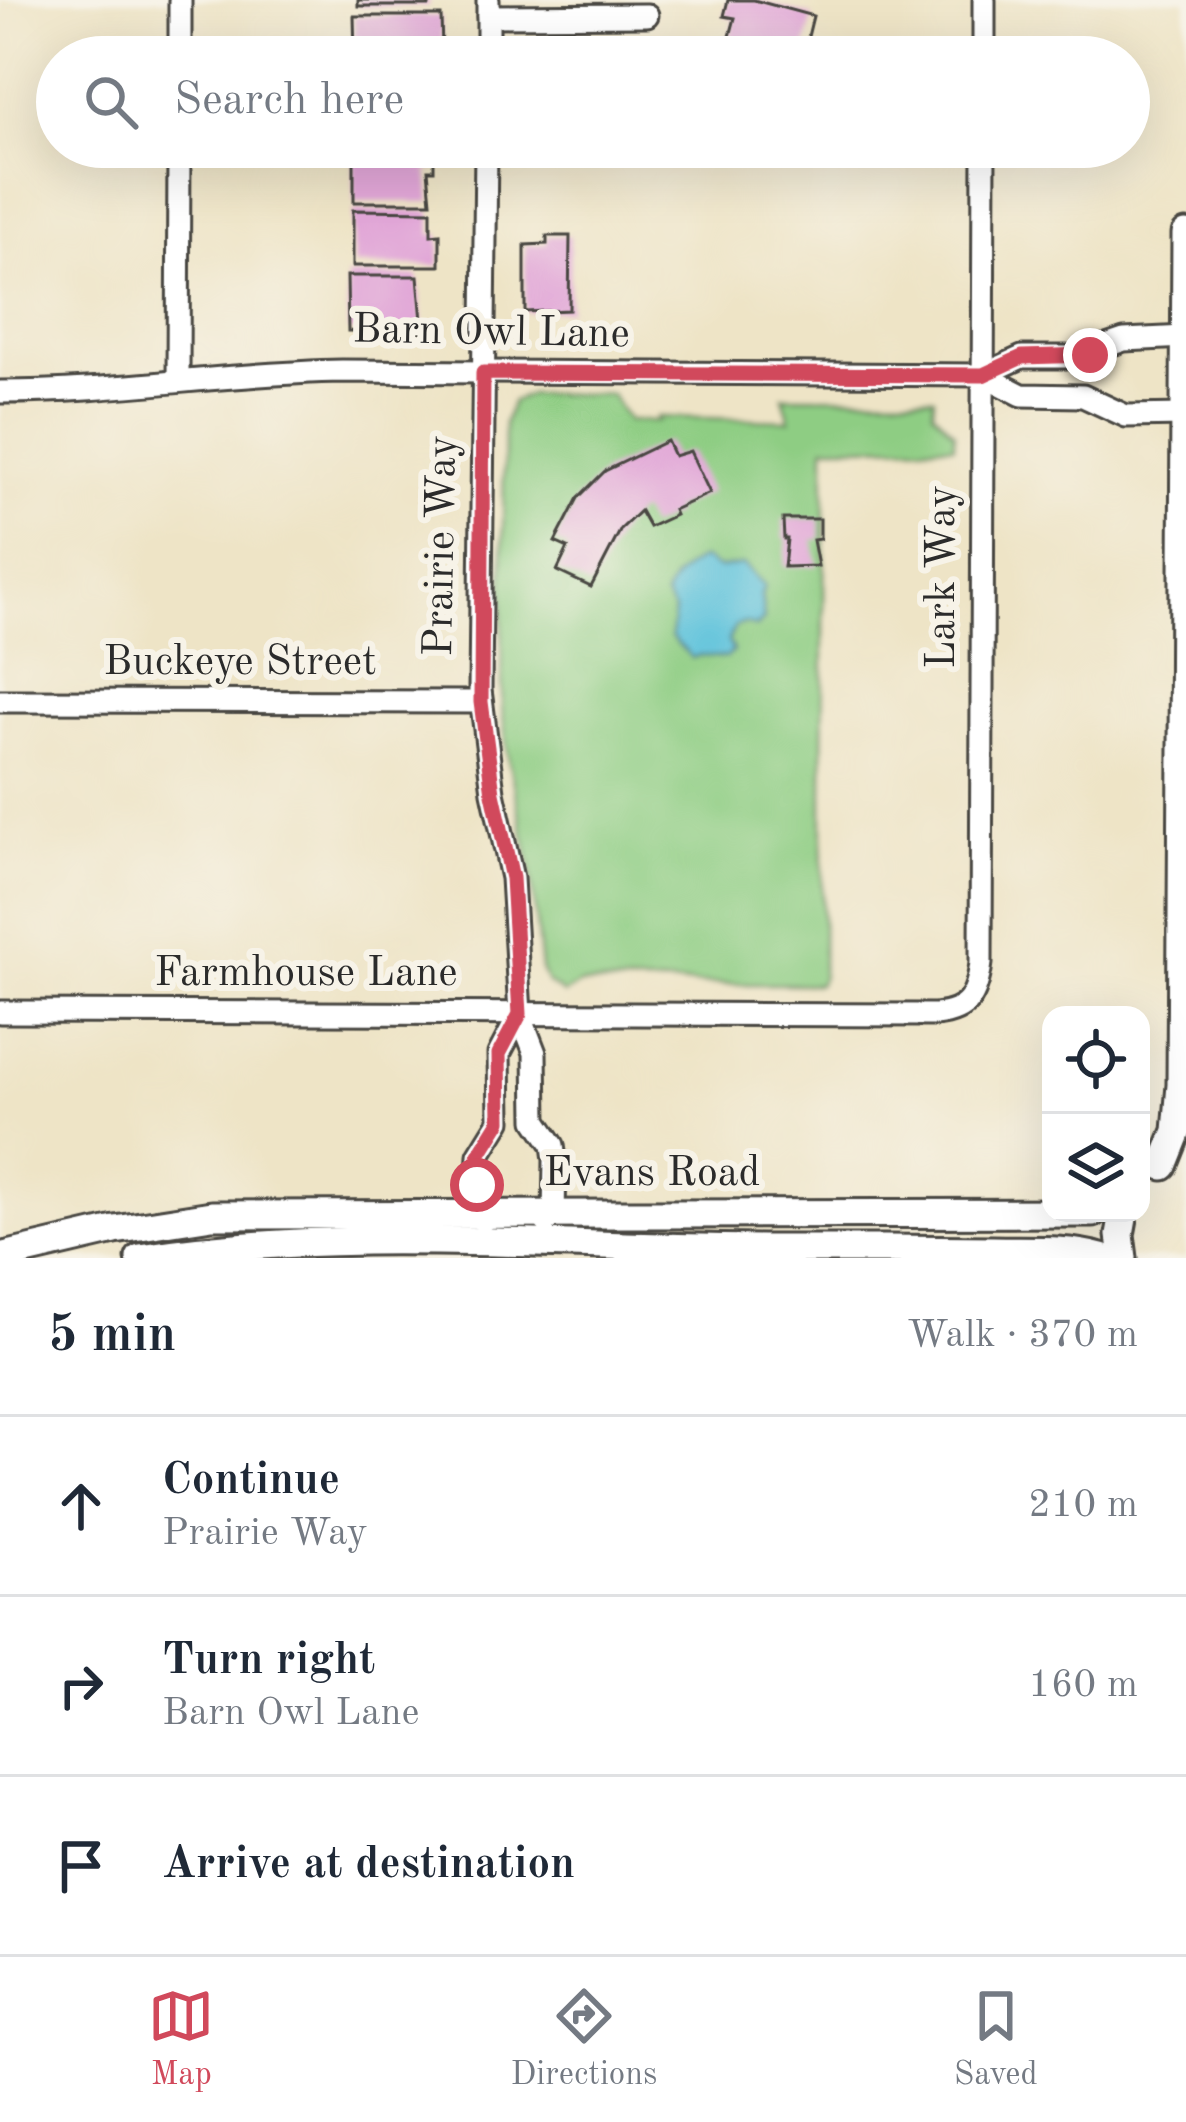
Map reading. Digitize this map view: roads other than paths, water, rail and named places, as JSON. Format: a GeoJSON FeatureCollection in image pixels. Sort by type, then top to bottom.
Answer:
{"type":"FeatureCollection","features":[{"type":"Feature","properties":{"kind":"street"},"geometry":{"type":"LineString","coordinates":[[180,0],[180,36]]}},
{"type":"Feature","properties":{"kind":"street"},"geometry":{"type":"LineString","coordinates":[[984,36],[985,0]]}},
{"type":"Feature","properties":{"kind":"street"},"geometry":{"type":"LineString","coordinates":[[488,8],[647,15]]}},
{"type":"Feature","properties":{"kind":"street"},"geometry":{"type":"LineString","coordinates":[[178,380],[179,168]]}},
{"type":"Feature","properties":{"kind":"street","name":"Prairie Way"},"geometry":{"type":"LineString","coordinates":[[486,168],[481,702],[493,793],[512,878],[520,1014],[535,1053],[536,1120],[553,1145],[554,1216]]}},
{"type":"Feature","properties":{"kind":"street","name":"Lark Way"},"geometry":{"type":"LineString","coordinates":[[969,1004],[981,963],[984,168]]}},
{"type":"Feature","properties":{"kind":"street"},"geometry":{"type":"LineString","coordinates":[[1163,1169],[1177,1131],[1180,1099],[1186,234]]}},
{"type":"Feature","properties":{"kind":"street","name":"Barn Owl Lane"},"geometry":{"type":"LineString","coordinates":[[0,392],[97,390],[342,370],[983,375],[1022,357],[1090,355],[1124,340],[1186,337]]}},
{"type":"Feature","properties":{"kind":"street"},"geometry":{"type":"LineString","coordinates":[[1090,355],[1090,398]]}},
{"type":"Feature","properties":{"kind":"street","name":"Barn Owl Lane"},"geometry":{"type":"LineString","coordinates":[[983,375],[1022,395],[1090,398],[1126,416],[1185,415]]}},
{"type":"Feature","properties":{"kind":"street","name":"Buckeye Street"},"geometry":{"type":"LineString","coordinates":[[0,701],[481,702]]}},
{"type":"Feature","properties":{"kind":"street","name":"Farmhouse Lane"},"geometry":{"type":"LineString","coordinates":[[0,1012],[935,1015],[952,1014],[969,1004]]}},
{"type":"Feature","properties":{"kind":"street","name":"Prairie Way"},"geometry":{"type":"LineString","coordinates":[[476,1216],[479,1155],[500,1121],[499,1054],[520,1014]]}},
{"type":"Feature","properties":{"kind":"street"},"geometry":{"type":"LineString","coordinates":[[500,1121],[536,1120]]}},
{"type":"Feature","properties":{"kind":"street","name":"Evans Road"},"geometry":{"type":"LineString","coordinates":[[0,1257],[116,1230],[212,1215],[1042,1213]]}},
{"type":"Feature","properties":{"kind":"street"},"geometry":{"type":"LineString","coordinates":[[476,1216],[516,1251],[554,1216]]}},
{"type":"Feature","properties":{"kind":"street"},"geometry":{"type":"LineString","coordinates":[[1122,1222],[1123,1258]]}},
{"type":"Feature","properties":{"kind":"street","name":"Evans Road"},"geometry":{"type":"LineString","coordinates":[[140,1258],[271,1242],[516,1251],[1028,1251],[1102,1258]]}},
{"type":"Feature","properties":{"kind":"water"},"geometry":{"type":"Polygon","coordinates":[[[703,559],[718,568],[743,565],[764,586],[764,620],[756,627],[735,626],[728,641],[733,651],[726,658],[692,658],[671,637],[674,611],[665,597],[679,574],[703,559]]]}}]}
